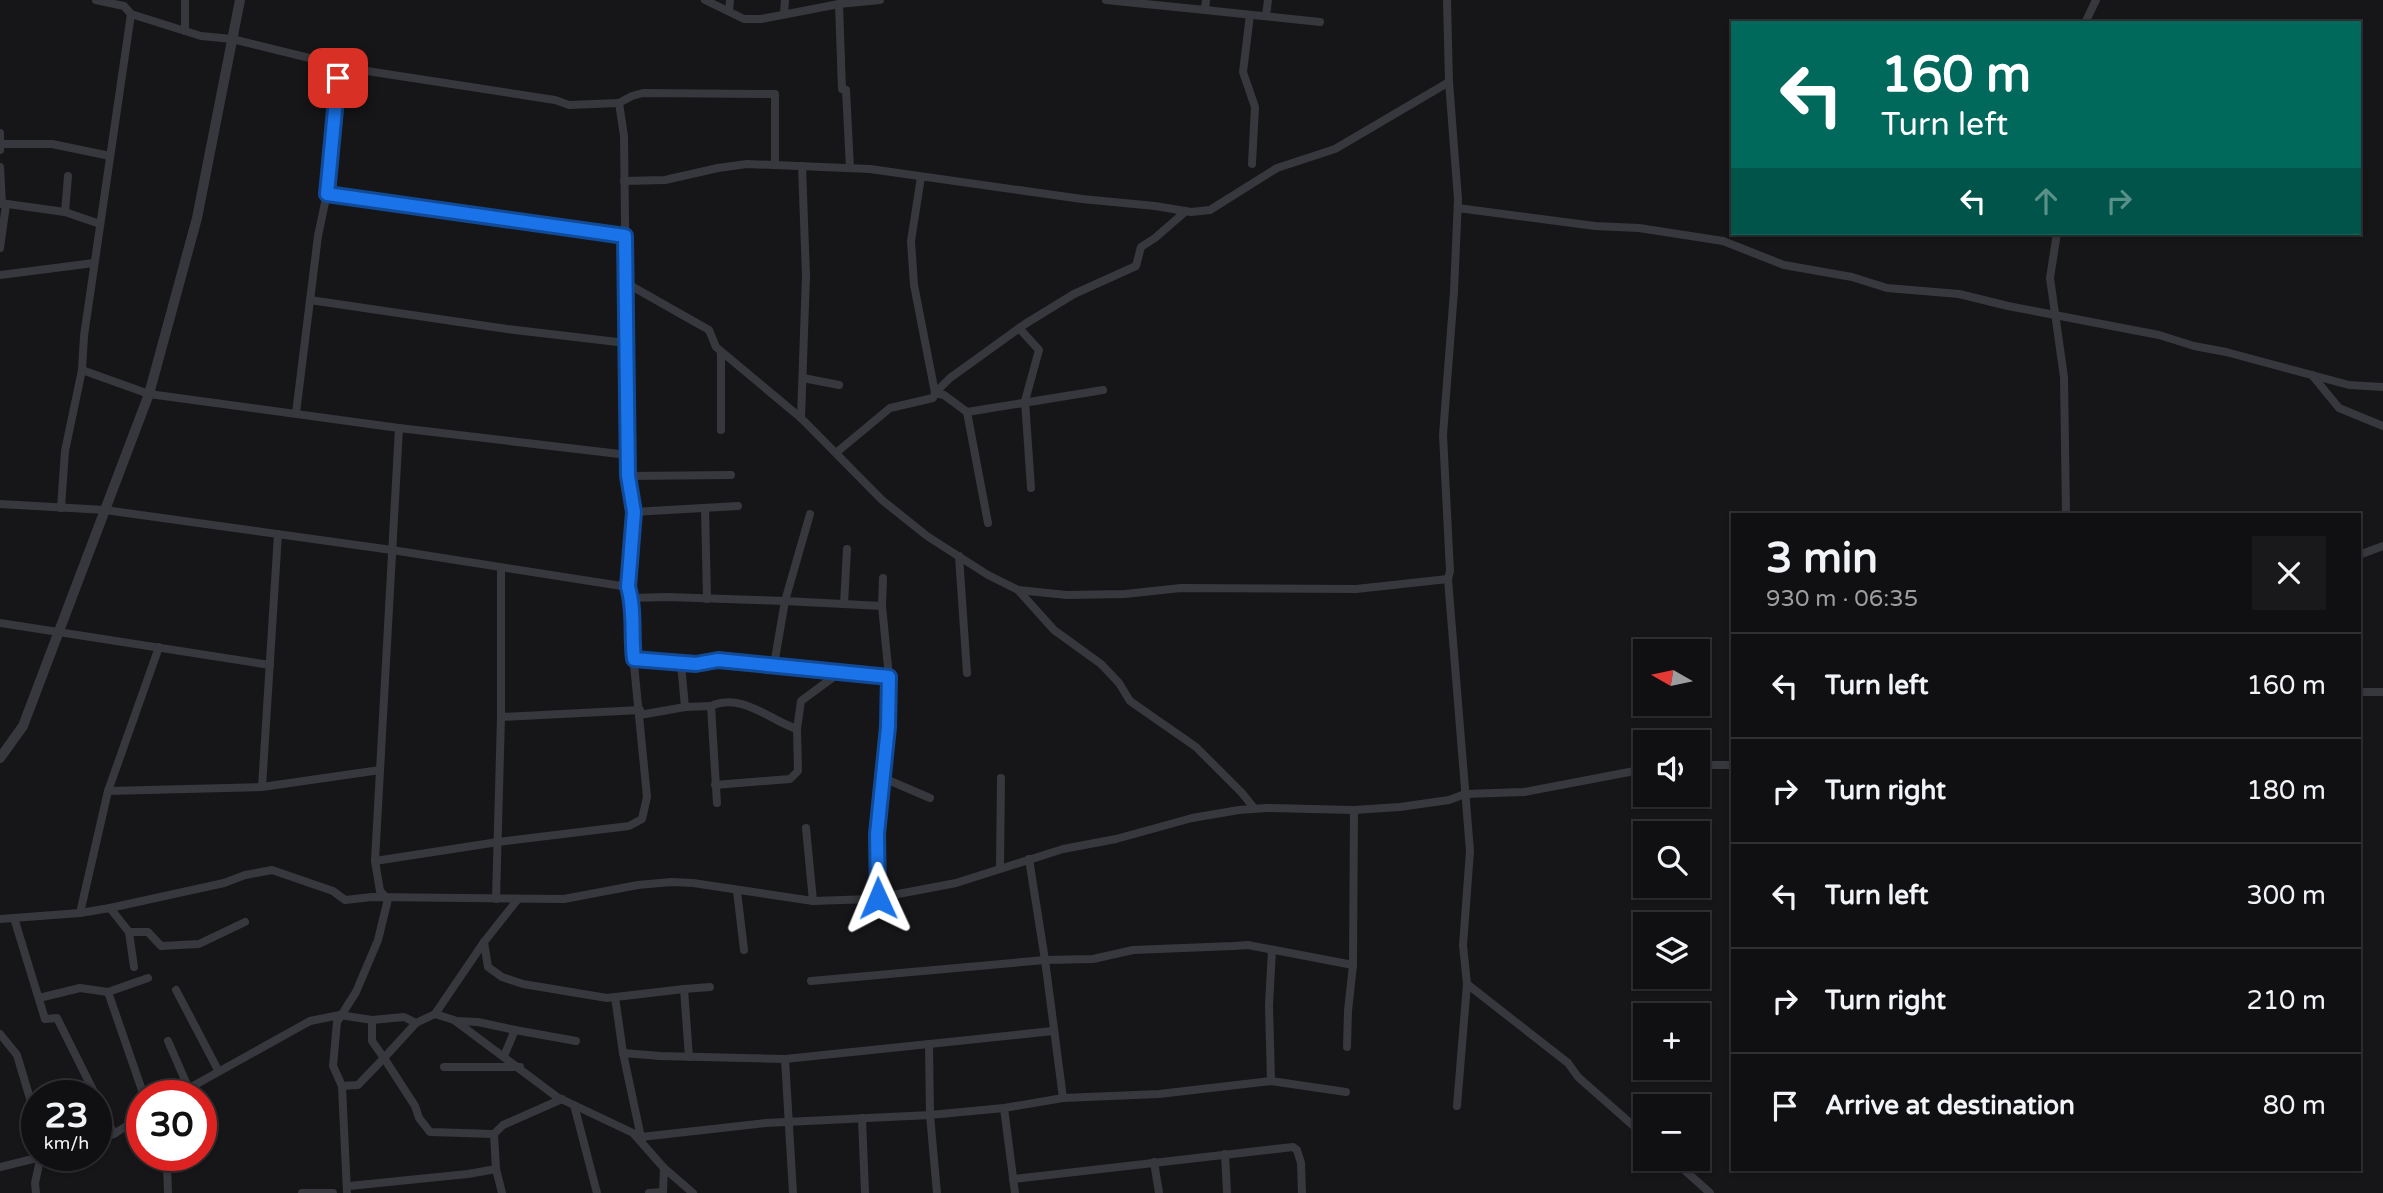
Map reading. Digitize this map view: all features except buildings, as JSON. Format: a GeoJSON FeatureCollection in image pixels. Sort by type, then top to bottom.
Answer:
{"type":"FeatureCollection","features":[{"type":"Feature","properties":{"kind":"street"},"geometry":{"type":"LineString","coordinates":[[96,0],[124,6],[131,15],[201,36],[232,39],[354,69],[555,100],[569,105],[620,103],[643,93],[775,94],[775,164]]}},
{"type":"Feature","properties":{"kind":"street"},"geometry":{"type":"LineString","coordinates":[[185,0],[185,31]]}},
{"type":"Feature","properties":{"kind":"street"},"geometry":{"type":"LineString","coordinates":[[0,758],[23,726],[149,394],[197,218],[240,0]]}},
{"type":"Feature","properties":{"kind":"street"},"geometry":{"type":"LineString","coordinates":[[705,0],[744,19],[761,19],[843,2],[880,0]]}},
{"type":"Feature","properties":{"kind":"street"},"geometry":{"type":"LineString","coordinates":[[729,11],[730,0]]}},
{"type":"Feature","properties":{"kind":"street"},"geometry":{"type":"LineString","coordinates":[[784,13],[785,0]]}},
{"type":"Feature","properties":{"kind":"street"},"geometry":{"type":"LineString","coordinates":[[1105,0],[1320,22]]}},
{"type":"Feature","properties":{"kind":"street"},"geometry":{"type":"LineString","coordinates":[[1205,10],[1206,0]]}},
{"type":"Feature","properties":{"kind":"street"},"geometry":{"type":"LineString","coordinates":[[1266,16],[1268,0]]}},
{"type":"Feature","properties":{"kind":"street"},"geometry":{"type":"LineString","coordinates":[[1447,0],[1449,82],[1458,208],[1443,435],[1450,571],[1448,579],[1470,851],[1463,944],[1467,984],[1457,1106]]}},
{"type":"Feature","properties":{"kind":"street"},"geometry":{"type":"LineString","coordinates":[[2086,21],[2096,0]]}},
{"type":"Feature","properties":{"kind":"street"},"geometry":{"type":"LineString","coordinates":[[843,2],[842,89],[846,90],[849,168]]}},
{"type":"Feature","properties":{"kind":"street"},"geometry":{"type":"LineString","coordinates":[[61,508],[65,451],[82,370],[94,263],[131,15]]}},
{"type":"Feature","properties":{"kind":"street"},"geometry":{"type":"LineString","coordinates":[[1250,15],[1243,72],[1255,107],[1252,164]]}},
{"type":"Feature","properties":{"kind":"street"},"geometry":{"type":"LineString","coordinates":[[296,414],[318,236],[327,194],[338,78],[328,63]]}},
{"type":"Feature","properties":{"kind":"street"},"geometry":{"type":"LineString","coordinates":[[624,181],[665,180],[718,168],[775,164],[870,169],[1186,211],[1210,210],[1277,168],[1335,149],[1449,82]]}},
{"type":"Feature","properties":{"kind":"street"},"geometry":{"type":"LineString","coordinates":[[375,861],[629,826],[642,819],[647,797],[631,634],[632,598],[628,587],[634,512],[628,476],[624,136],[620,103]]}},
{"type":"Feature","properties":{"kind":"street"},"geometry":{"type":"LineString","coordinates":[[0,133],[1,147],[52,144],[110,156]]}},
{"type":"Feature","properties":{"kind":"street"},"geometry":{"type":"LineString","coordinates":[[801,418],[806,276],[802,166]]}},
{"type":"Feature","properties":{"kind":"street"},"geometry":{"type":"LineString","coordinates":[[0,167],[3,204],[0,248]]}},
{"type":"Feature","properties":{"kind":"street"},"geometry":{"type":"LineString","coordinates":[[65,212],[68,176]]}},
{"type":"Feature","properties":{"kind":"street"},"geometry":{"type":"LineString","coordinates":[[921,177],[911,241],[915,285],[935,393]]}},
{"type":"Feature","properties":{"kind":"street"},"geometry":{"type":"LineString","coordinates":[[327,194],[625,236]]}},
{"type":"Feature","properties":{"kind":"street"},"geometry":{"type":"LineString","coordinates":[[3,204],[65,212],[100,224]]}},
{"type":"Feature","properties":{"kind":"street"},"geometry":{"type":"LineString","coordinates":[[1458,208],[1595,226],[1639,228],[1723,241],[1784,265],[1852,277],[1887,288],[1959,293],[2160,335],[2348,385],[2383,387]]}},
{"type":"Feature","properties":{"kind":"street"},"geometry":{"type":"LineString","coordinates":[[837,452],[890,408],[933,398],[950,378],[1019,328],[1074,294],[1136,266],[1141,247],[1186,211]]}},
{"type":"Feature","properties":{"kind":"street"},"geometry":{"type":"LineString","coordinates":[[2057,235],[2050,278],[2064,377],[2066,513]]}},
{"type":"Feature","properties":{"kind":"street"},"geometry":{"type":"LineString","coordinates":[[0,275],[94,263]]}},
{"type":"Feature","properties":{"kind":"street"},"geometry":{"type":"LineString","coordinates":[[626,283],[709,330],[721,352],[801,418],[882,500],[927,536],[1017,590],[1054,630],[1101,664],[1119,682],[1130,701],[1196,747],[1254,808]]}},
{"type":"Feature","properties":{"kind":"street"},"geometry":{"type":"LineString","coordinates":[[310,300],[506,329],[626,343]]}},
{"type":"Feature","properties":{"kind":"street"},"geometry":{"type":"LineString","coordinates":[[1019,328],[1039,350],[1025,403],[1031,488]]}},
{"type":"Feature","properties":{"kind":"street"},"geometry":{"type":"LineString","coordinates":[[721,352],[721,430]]}},
{"type":"Feature","properties":{"kind":"street"},"geometry":{"type":"LineString","coordinates":[[82,370],[149,394],[399,428],[628,455]]}},
{"type":"Feature","properties":{"kind":"street"},"geometry":{"type":"LineString","coordinates":[[2312,375],[2339,408],[2383,426]]}},
{"type":"Feature","properties":{"kind":"street"},"geometry":{"type":"LineString","coordinates":[[803,379],[839,385]]}},
{"type":"Feature","properties":{"kind":"street"},"geometry":{"type":"LineString","coordinates":[[967,412],[1103,390]]}},
{"type":"Feature","properties":{"kind":"street"},"geometry":{"type":"LineString","coordinates":[[935,393],[944,395],[967,412],[988,523]]}},
{"type":"Feature","properties":{"kind":"street"},"geometry":{"type":"LineString","coordinates":[[388,899],[380,891],[375,861],[399,428]]}},
{"type":"Feature","properties":{"kind":"street"},"geometry":{"type":"LineString","coordinates":[[628,476],[731,475]]}},
{"type":"Feature","properties":{"kind":"street"},"geometry":{"type":"LineString","coordinates":[[0,504],[105,510],[393,550],[628,587]]}},
{"type":"Feature","properties":{"kind":"street"},"geometry":{"type":"LineString","coordinates":[[634,512],[738,506]]}},
{"type":"Feature","properties":{"kind":"street"},"geometry":{"type":"LineString","coordinates":[[705,508],[708,599]]}},
{"type":"Feature","properties":{"kind":"street"},"geometry":{"type":"LineString","coordinates":[[774,666],[785,601],[810,514]]}},
{"type":"Feature","properties":{"kind":"street"},"geometry":{"type":"LineString","coordinates":[[262,788],[278,534]]}},
{"type":"Feature","properties":{"kind":"street"},"geometry":{"type":"LineString","coordinates":[[2361,554],[2383,546]]}},
{"type":"Feature","properties":{"kind":"street"},"geometry":{"type":"LineString","coordinates":[[844,604],[847,549]]}},
{"type":"Feature","properties":{"kind":"street"},"geometry":{"type":"LineString","coordinates":[[958,556],[967,673]]}},
{"type":"Feature","properties":{"kind":"street"},"geometry":{"type":"LineString","coordinates":[[496,899],[501,717],[501,568]]}},
{"type":"Feature","properties":{"kind":"street"},"geometry":{"type":"LineString","coordinates":[[878,898],[877,834],[888,727],[889,677],[882,606],[883,578]]}},
{"type":"Feature","properties":{"kind":"street"},"geometry":{"type":"LineString","coordinates":[[1017,590],[1067,595],[1125,594],[1181,588],[1356,589],[1448,579]]}},
{"type":"Feature","properties":{"kind":"street"},"geometry":{"type":"LineString","coordinates":[[632,598],[882,606]]}},
{"type":"Feature","properties":{"kind":"street"},"geometry":{"type":"LineString","coordinates":[[0,623],[270,665]]}},
{"type":"Feature","properties":{"kind":"street"},"geometry":{"type":"LineString","coordinates":[[80,913],[108,792],[159,647]]}},
{"type":"Feature","properties":{"kind":"street"},"geometry":{"type":"LineString","coordinates":[[634,659],[681,664],[718,660],[889,677]]}},
{"type":"Feature","properties":{"kind":"street"},"geometry":{"type":"LineString","coordinates":[[681,664],[685,706]]}},
{"type":"Feature","properties":{"kind":"street"},"geometry":{"type":"LineString","coordinates":[[715,785],[790,779],[798,771],[797,729],[802,701],[839,673]]}},
{"type":"Feature","properties":{"kind":"street"},"geometry":{"type":"LineString","coordinates":[[2361,692],[2383,692]]}},
{"type":"Feature","properties":{"kind":"street"},"geometry":{"type":"LineString","coordinates":[[501,717],[640,712],[685,706],[711,706],[724,701],[757,708],[782,724],[797,729]]}},
{"type":"Feature","properties":{"kind":"street"},"geometry":{"type":"LineString","coordinates":[[711,706],[717,803]]}},
{"type":"Feature","properties":{"kind":"street"},"geometry":{"type":"LineString","coordinates":[[1710,765],[1731,765]]}},
{"type":"Feature","properties":{"kind":"street"},"geometry":{"type":"LineString","coordinates":[[108,792],[262,788],[380,770]]}},
{"type":"Feature","properties":{"kind":"street"},"geometry":{"type":"LineString","coordinates":[[0,919],[110,908],[272,870],[333,891],[345,900],[372,897],[564,899],[638,885],[671,882],[813,901],[878,898],[956,883],[1000,867],[1072,847],[1116,839],[1192,818],[1254,808],[1354,810],[1426,804],[1465,794],[1524,792],[1633,771]]}},
{"type":"Feature","properties":{"kind":"street"},"geometry":{"type":"LineString","coordinates":[[881,777],[930,798]]}},
{"type":"Feature","properties":{"kind":"street"},"geometry":{"type":"LineString","coordinates":[[1000,867],[1002,778]]}},
{"type":"Feature","properties":{"kind":"street"},"geometry":{"type":"LineString","coordinates":[[1347,1047],[1353,965],[1354,810]]}},
{"type":"Feature","properties":{"kind":"street"},"geometry":{"type":"LineString","coordinates":[[806,828],[813,901]]}},
{"type":"Feature","properties":{"kind":"street"},"geometry":{"type":"LineString","coordinates":[[1029,859],[1063,1098]]}},
{"type":"Feature","properties":{"kind":"street"},"geometry":{"type":"LineString","coordinates":[[737,891],[744,950]]}},
{"type":"Feature","properties":{"kind":"street"},"geometry":{"type":"LineString","coordinates":[[388,899],[378,940],[356,992],[337,1021],[333,1066],[342,1086],[348,1190],[496,1169]]}},
{"type":"Feature","properties":{"kind":"street"},"geometry":{"type":"LineString","coordinates":[[342,1086],[358,1085],[416,1023],[435,1014],[517,899]]}},
{"type":"Feature","properties":{"kind":"street"},"geometry":{"type":"LineString","coordinates":[[110,908],[129,932],[134,967]]}},
{"type":"Feature","properties":{"kind":"street"},"geometry":{"type":"LineString","coordinates":[[14,918],[45,1019],[57,1018],[88,1080]]}},
{"type":"Feature","properties":{"kind":"street"},"geometry":{"type":"LineString","coordinates":[[129,932],[148,932],[161,946],[199,944],[245,922]]}},
{"type":"Feature","properties":{"kind":"street"},"geometry":{"type":"LineString","coordinates":[[484,942],[488,967],[502,977],[523,985],[607,999],[710,987]]}},
{"type":"Feature","properties":{"kind":"street"},"geometry":{"type":"LineString","coordinates":[[811,981],[1045,960],[1093,959],[1133,950],[1174,947],[1248,946],[1353,965]]}},
{"type":"Feature","properties":{"kind":"street"},"geometry":{"type":"LineString","coordinates":[[1270,1081],[1269,1005],[1272,950]]}},
{"type":"Feature","properties":{"kind":"street"},"geometry":{"type":"LineString","coordinates":[[39,998],[80,988],[108,992],[148,978]]}},
{"type":"Feature","properties":{"kind":"street"},"geometry":{"type":"LineString","coordinates":[[1467,984],[1568,1063],[1578,1077],[1633,1125]]}},
{"type":"Feature","properties":{"kind":"street"},"geometry":{"type":"LineString","coordinates":[[684,989],[690,1057]]}},
{"type":"Feature","properties":{"kind":"street"},"geometry":{"type":"LineString","coordinates":[[176,990],[218,1070]]}},
{"type":"Feature","properties":{"kind":"street"},"geometry":{"type":"LineString","coordinates":[[108,992],[138,1080]]}},
{"type":"Feature","properties":{"kind":"street"},"geometry":{"type":"LineString","coordinates":[[615,997],[623,1053],[641,1140]]}},
{"type":"Feature","properties":{"kind":"street"},"geometry":{"type":"LineString","coordinates":[[435,1014],[454,1020],[478,1022],[576,1041]]}},
{"type":"Feature","properties":{"kind":"street"},"geometry":{"type":"LineString","coordinates":[[200,1080],[310,1021],[340,1015],[372,1020],[404,1017],[416,1023]]}},
{"type":"Feature","properties":{"kind":"street"},"geometry":{"type":"LineString","coordinates":[[372,1020],[372,1041],[430,1132],[494,1134],[503,1125],[562,1099]]}},
{"type":"Feature","properties":{"kind":"street"},"geometry":{"type":"LineString","coordinates":[[454,1020],[562,1099],[633,1133],[664,1168],[693,1193]]}},
{"type":"Feature","properties":{"kind":"street"},"geometry":{"type":"LineString","coordinates":[[504,1056],[515,1030]]}},
{"type":"Feature","properties":{"kind":"street"},"geometry":{"type":"LineString","coordinates":[[623,1053],[785,1059],[1053,1031]]}},
{"type":"Feature","properties":{"kind":"street"},"geometry":{"type":"LineString","coordinates":[[0,1034],[17,1055],[24,1080]]}},
{"type":"Feature","properties":{"kind":"street"},"geometry":{"type":"LineString","coordinates":[[168,1041],[185,1080]]}},
{"type":"Feature","properties":{"kind":"street"},"geometry":{"type":"LineString","coordinates":[[929,1045],[930,1115],[937,1193]]}},
{"type":"Feature","properties":{"kind":"street"},"geometry":{"type":"LineString","coordinates":[[785,1059],[793,1193]]}},
{"type":"Feature","properties":{"kind":"street"},"geometry":{"type":"LineString","coordinates":[[444,1067],[520,1068]]}},
{"type":"Feature","properties":{"kind":"street"},"geometry":{"type":"LineString","coordinates":[[641,1140],[790,1122],[930,1115],[1004,1108],[1063,1098],[1159,1094],[1270,1081],[1346,1092]]}},
{"type":"Feature","properties":{"kind":"street"},"geometry":{"type":"LineString","coordinates":[[574,1105],[597,1193]]}},
{"type":"Feature","properties":{"kind":"street"},"geometry":{"type":"LineString","coordinates":[[1004,1108],[1015,1193]]}},
{"type":"Feature","properties":{"kind":"street"},"geometry":{"type":"LineString","coordinates":[[862,1118],[865,1193]]}},
{"type":"Feature","properties":{"kind":"street"},"geometry":{"type":"LineString","coordinates":[[112,1130],[114,1134],[126,1126]]}},
{"type":"Feature","properties":{"kind":"street"},"geometry":{"type":"LineString","coordinates":[[494,1134],[496,1169],[502,1193]]}},
{"type":"Feature","properties":{"kind":"street"},"geometry":{"type":"LineString","coordinates":[[1013,1179],[1293,1147],[1297,1150],[1301,1163],[1302,1193]]}},
{"type":"Feature","properties":{"kind":"street"},"geometry":{"type":"LineString","coordinates":[[1225,1154],[1227,1193]]}},
{"type":"Feature","properties":{"kind":"street"},"geometry":{"type":"LineString","coordinates":[[0,1167],[21,1162]]}},
{"type":"Feature","properties":{"kind":"street"},"geometry":{"type":"LineString","coordinates":[[1154,1162],[1159,1193]]}},
{"type":"Feature","properties":{"kind":"street"},"geometry":{"type":"LineString","coordinates":[[649,1193],[663,1192],[664,1168]]}},
{"type":"Feature","properties":{"kind":"street"},"geometry":{"type":"LineString","coordinates":[[36,1193],[35,1183],[39,1171]]}},
{"type":"Feature","properties":{"kind":"street"},"geometry":{"type":"LineString","coordinates":[[167,1171],[168,1193]]}},
{"type":"Feature","properties":{"kind":"street"},"geometry":{"type":"LineString","coordinates":[[1685,1171],[1710,1193]]}},
{"type":"Feature","properties":{"kind":"street"},"geometry":{"type":"LineString","coordinates":[[302,1193],[333,1193]]}},
{"type":"Feature","properties":{"kind":"route"},"geometry":{"type":"LineString","coordinates":[[338,78],[327,194],[625,236],[628,476],[634,512],[628,587],[632,598],[631,634],[634,659],[681,664],[718,660],[889,677],[888,727],[877,834],[878,898]]}}]}
